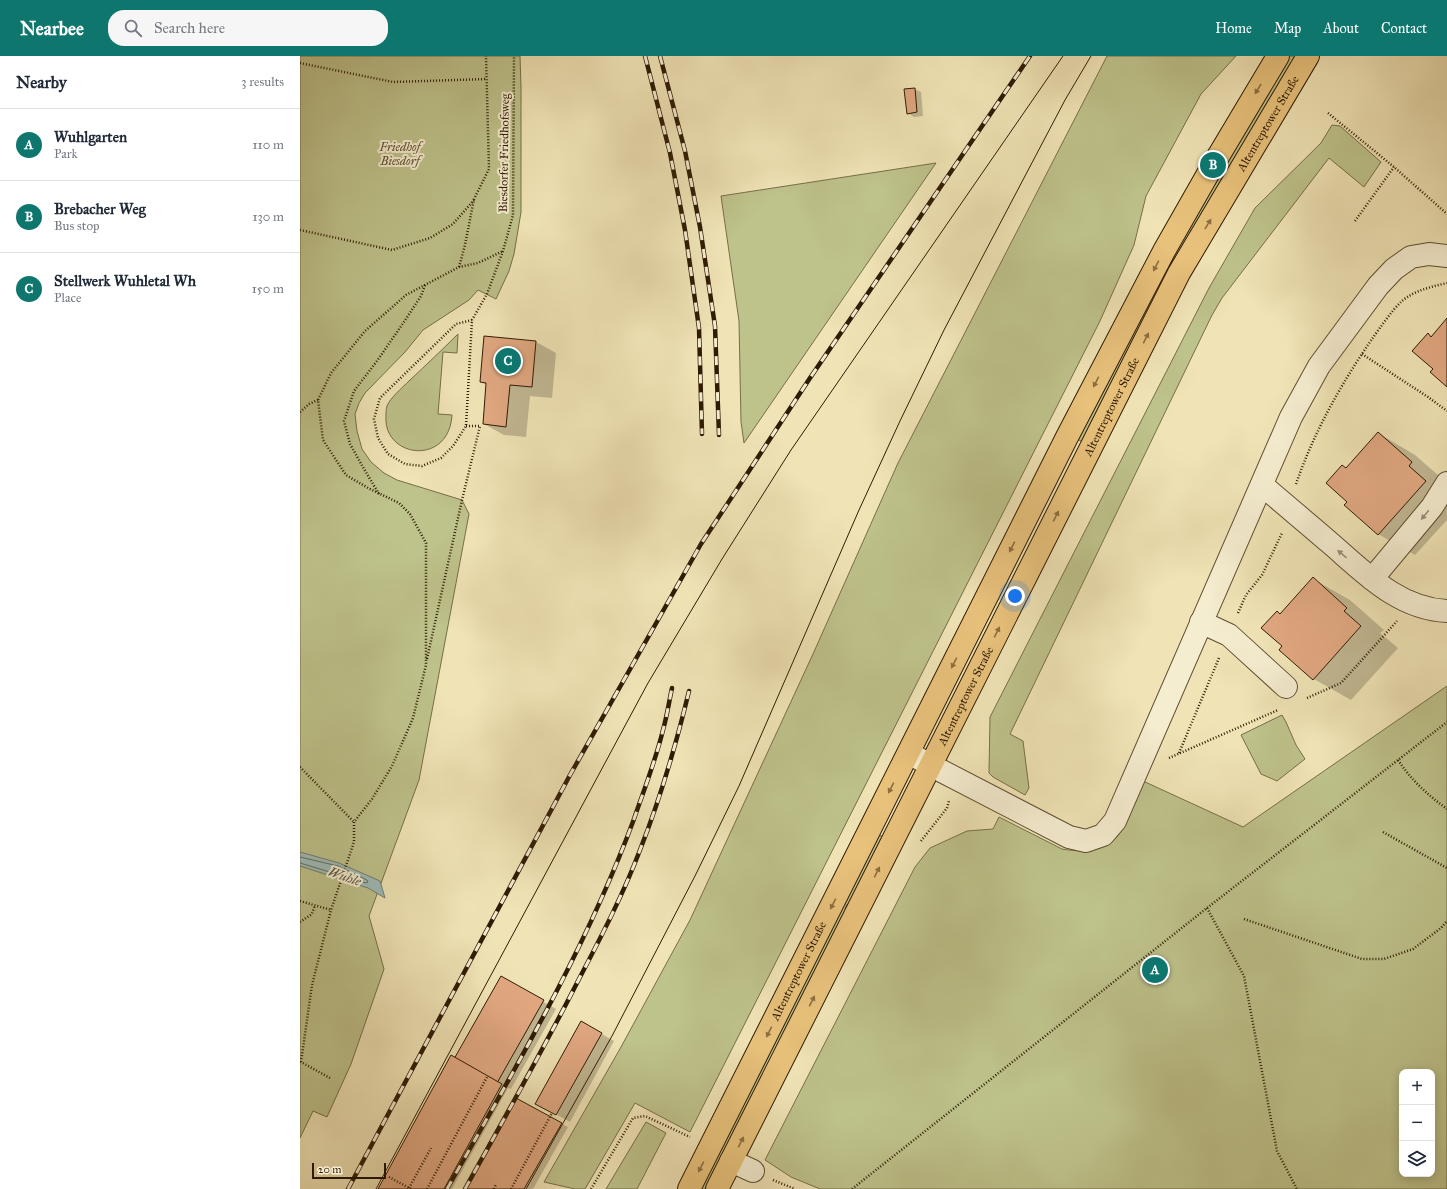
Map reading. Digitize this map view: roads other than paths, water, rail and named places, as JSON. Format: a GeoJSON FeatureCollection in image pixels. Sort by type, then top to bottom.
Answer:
{"type":"FeatureCollection","features":[{"type":"Feature","properties":{"kind":"main road","name":"Altentreptower Straße"},"geometry":{"type":"LineString","coordinates":[[689,1189],[1067,437],[1164,251],[1216,158],[1278,56]]}},
{"type":"Feature","properties":{"kind":"main road","name":"Altentreptower Straße"},"geometry":{"type":"LineString","coordinates":[[717,1189],[1179,273],[1308,56]]}},
{"type":"Feature","properties":{"kind":"lane"},"geometry":{"type":"LineString","coordinates":[[909,753],[930,766],[1069,837],[1086,841],[1103,835],[1115,821],[1291,417],[1319,366],[1378,286],[1394,269],[1411,257],[1429,254],[1447,256]]}},
{"type":"Feature","properties":{"kind":"lane"},"geometry":{"type":"LineString","coordinates":[[1372,580],[1432,507],[1447,483]]}},
{"type":"Feature","properties":{"kind":"lane"},"geometry":{"type":"LineString","coordinates":[[1262,485],[1372,580],[1394,595],[1413,605],[1447,611]]}},
{"type":"Feature","properties":{"kind":"lane"},"geometry":{"type":"LineString","coordinates":[[1202,622],[1229,635],[1286,687]]}},
{"type":"Feature","properties":{"kind":"lane"},"geometry":{"type":"LineString","coordinates":[[731,1161],[753,1171]]}},
{"type":"Feature","properties":{"kind":"water","name":"Wuhle"},"geometry":{"type":"Polygon","coordinates":[[[300,852],[339,863],[380,881],[385,898],[368,888],[300,866],[300,852]]]}},
{"type":"Feature","properties":{"kind":"tram line"},"geometry":{"type":"LineString","coordinates":[[376,1189],[648,683],[722,559],[791,450],[1063,56]]}},
{"type":"Feature","properties":{"kind":"tram line"},"geometry":{"type":"LineString","coordinates":[[526,1189],[612,1036],[695,876],[739,786],[859,510],[900,421],[944,330],[1065,100],[1091,56]]}},
{"type":"Feature","properties":{"kind":"railway"},"geometry":{"type":"LineString","coordinates":[[645,56],[670,153],[685,230],[699,328],[702,434]]}},
{"type":"Feature","properties":{"kind":"railway"},"geometry":{"type":"LineString","coordinates":[[660,56],[685,151],[700,227],[715,326],[719,435]]}},
{"type":"Feature","properties":{"kind":"railway"},"geometry":{"type":"LineString","coordinates":[[348,1189],[570,775],[701,544],[810,378],[1030,56]]}},
{"type":"Feature","properties":{"kind":"railway"},"geometry":{"type":"LineString","coordinates":[[447,1189],[548,1008],[594,915],[615,867],[650,774],[664,725],[672,688]]}},
{"type":"Feature","properties":{"kind":"railway"},"geometry":{"type":"LineString","coordinates":[[465,1189],[551,1032],[619,900],[661,792],[689,691]]}},
{"type":"Feature","properties":{"kind":"place","name":"Brebacher Weg"},"geometry":{"type":"Point","coordinates":[1213,165]}},
{"type":"Feature","properties":{"kind":"place","name":"Stellwerk Wuhletal Wh"},"geometry":{"type":"Point","coordinates":[508,361]}},
{"type":"Feature","properties":{"kind":"place","name":"Wuhlgarten"},"geometry":{"type":"Point","coordinates":[1155,970]}},
{"type":"Feature","properties":{"kind":"park label","name":"Friedhof Biesdorf"},"geometry":{"type":"Point","coordinates":[400,154]}}]}
